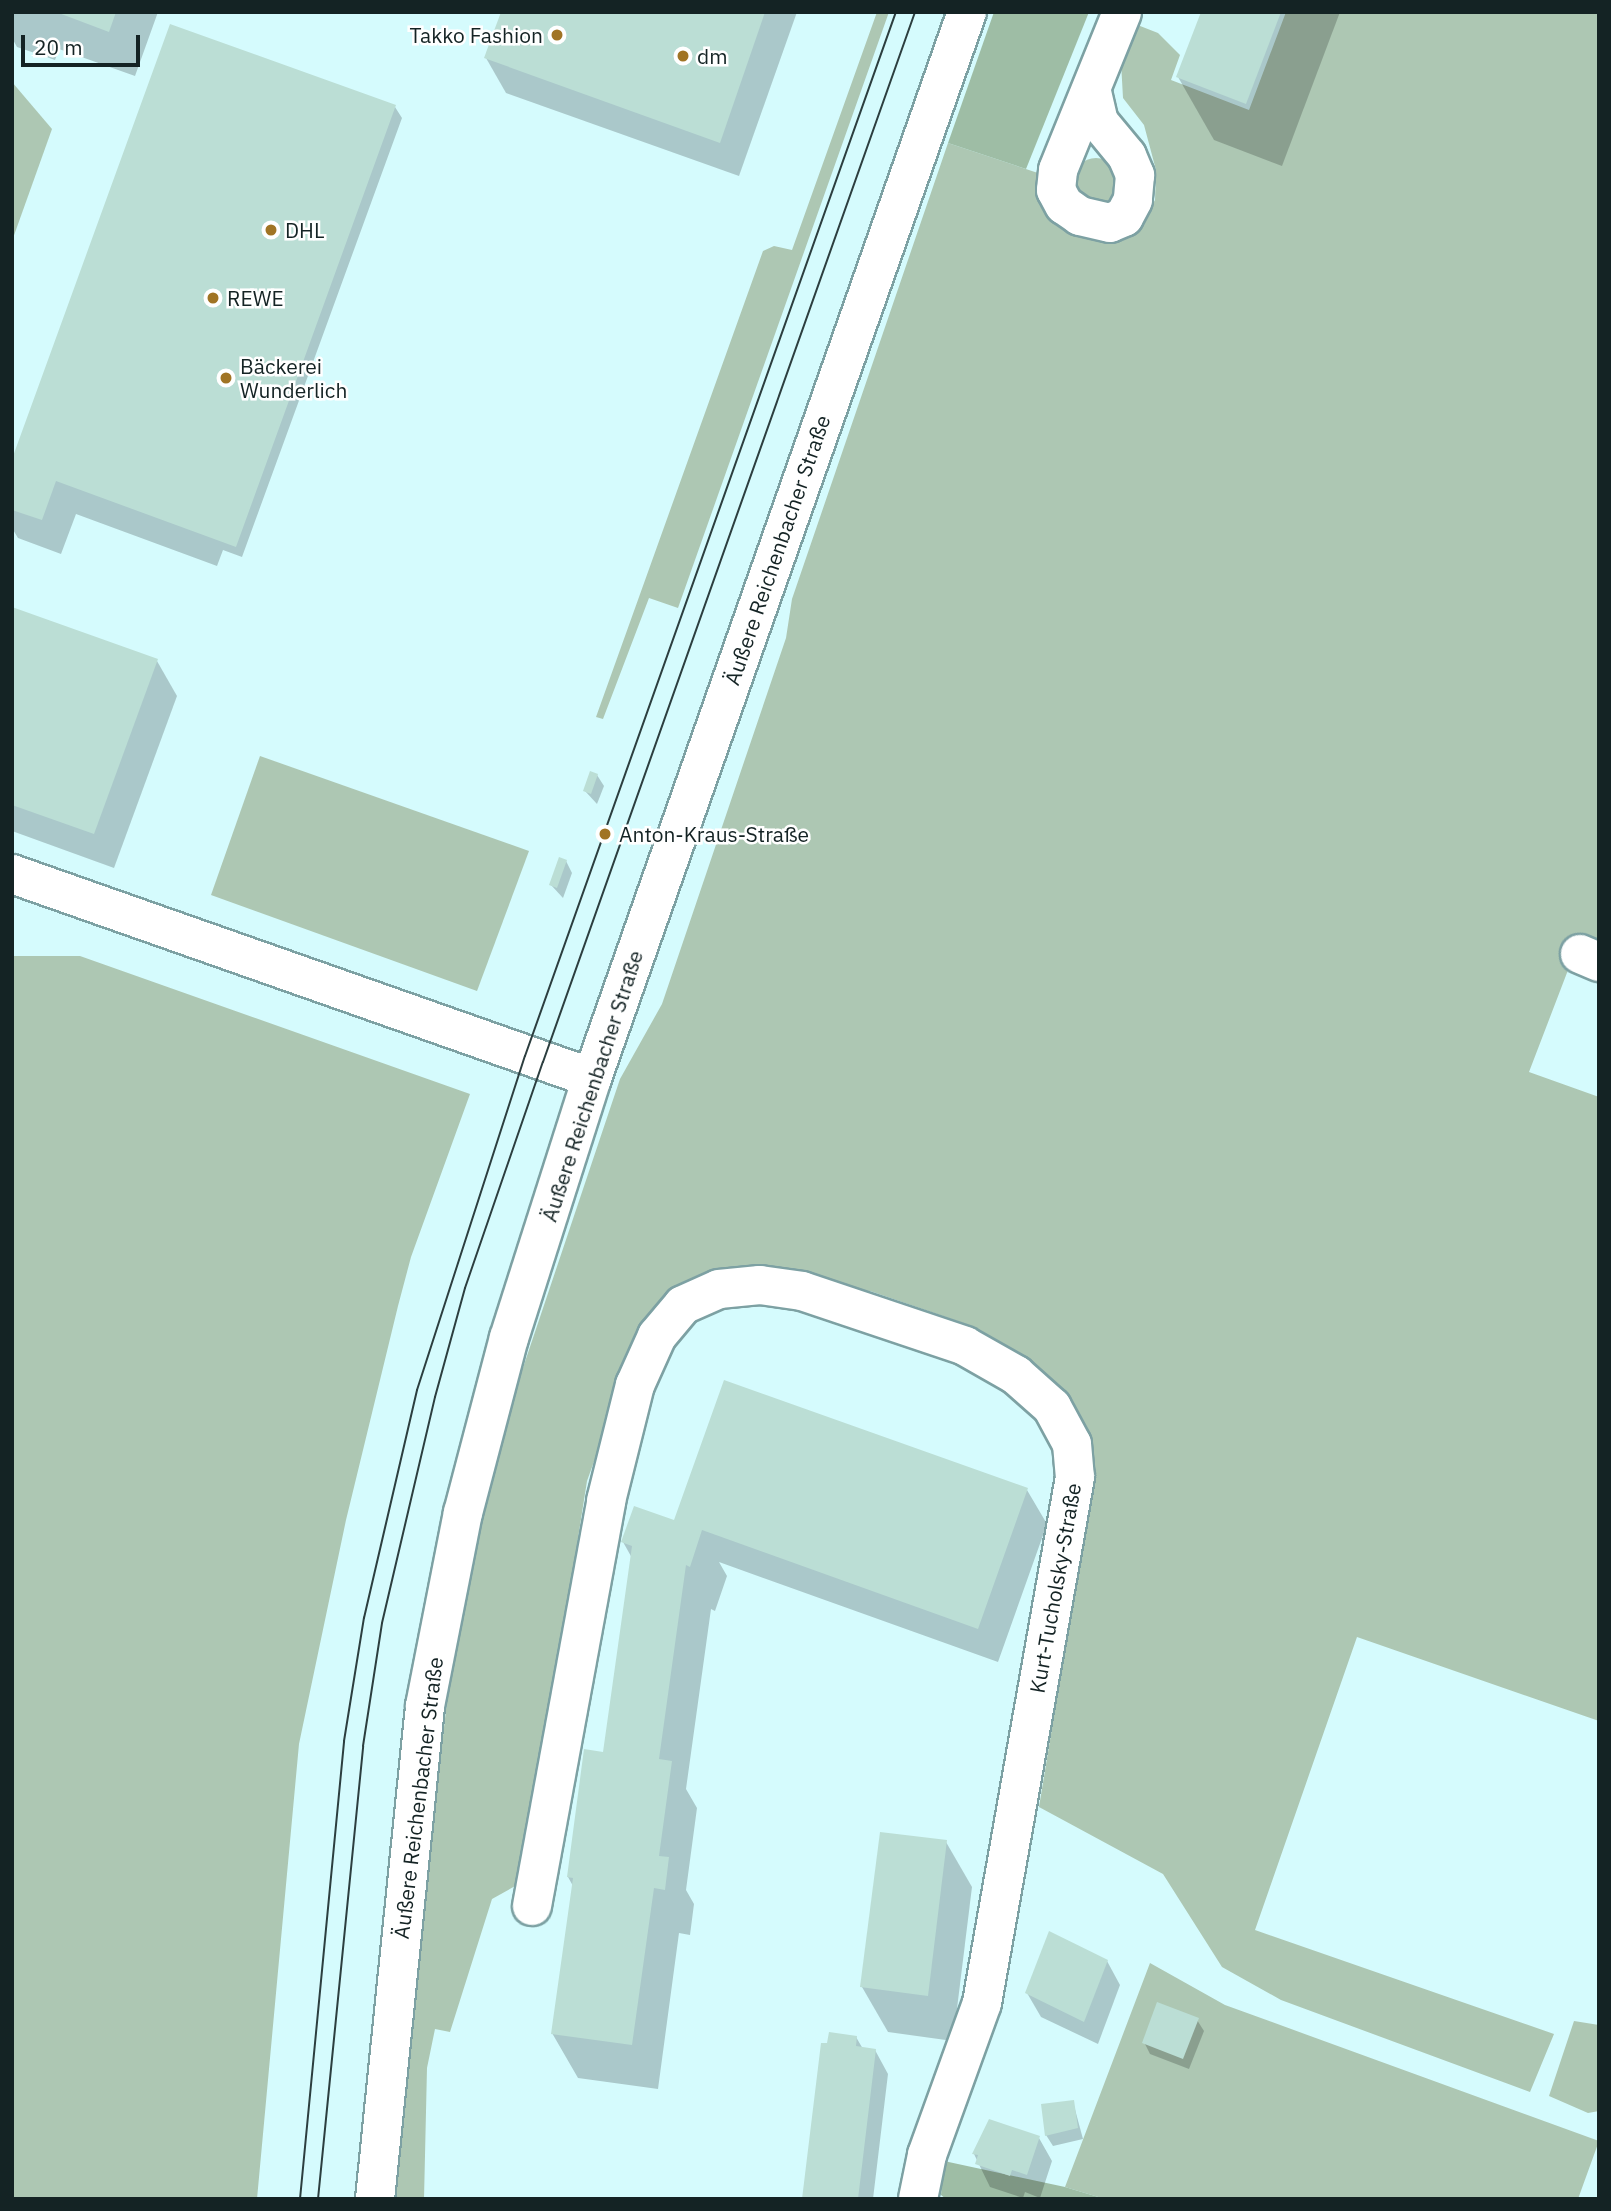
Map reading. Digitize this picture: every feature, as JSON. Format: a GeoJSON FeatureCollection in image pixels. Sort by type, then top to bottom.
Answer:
{"type":"FeatureCollection","features":[{"type":"Feature","properties":{"kind":"street","name":"Äußere Reichenbacher Straße"},"geometry":{"type":"LineString","coordinates":[[376,2199],[427,1693],[463,1513],[509,1338],[593,1078],[967,12]]}},
{"type":"Feature","properties":{"kind":"street"},"geometry":{"type":"LineString","coordinates":[[1092,92],[1122,12]]}},
{"type":"Feature","properties":{"kind":"street"},"geometry":{"type":"LineString","coordinates":[[12,874],[593,1078]]}},
{"type":"Feature","properties":{"kind":"street","name":"Kurt-Tucholsky-Straße"},"geometry":{"type":"LineString","coordinates":[[532,1906],[606,1501],[635,1385],[657,1336],[683,1305],[719,1289],[760,1285],[802,1291],[965,1346],[1016,1375],[1052,1407],[1072,1444],[1075,1477],[982,2003],[930,2145],[918,2199]]}},
{"type":"Feature","properties":{"kind":"green space"},"geometry":{"type":"Polygon","coordinates":[[[877,12],[889,12],[678,608],[649,598],[603,719],[596,717],[763,251],[774,246],[792,250],[877,12]]]}},
{"type":"Feature","properties":{"kind":"green space"},"geometry":{"type":"Polygon","coordinates":[[[994,12],[1089,12],[1026,169],[948,143],[994,12]]]}},
{"type":"Feature","properties":{"kind":"green space"},"geometry":{"type":"Polygon","coordinates":[[[1286,12],[1599,12],[1599,950],[1578,944],[1529,1072],[1599,1097],[1599,1721],[1357,1637],[1255,1930],[1554,2034],[1530,2092],[1281,2000],[1222,1967],[1163,1874],[1039,1807],[1095,1466],[1080,1418],[1036,1366],[975,1327],[870,1291],[837,1290],[774,1274],[639,1337],[587,1481],[524,1881],[492,1899],[450,2032],[435,2029],[427,2068],[424,2199],[390,2199],[455,1631],[493,1457],[620,1079],[662,1004],[786,638],[792,599],[948,143],[1041,174],[1042,198],[1050,218],[1099,242],[1120,240],[1139,226],[1155,200],[1156,170],[1144,125],[1123,98],[1121,62],[1135,24],[1158,33],[1180,55],[1171,80],[1249,110],[1286,12]]]}},
{"type":"Feature","properties":{"kind":"green space"},"geometry":{"type":"Polygon","coordinates":[[[12,82],[52,129],[12,241],[12,82]]]}},
{"type":"Feature","properties":{"kind":"green space"},"geometry":{"type":"Polygon","coordinates":[[[1096,158],[1112,165],[1119,181],[1112,197],[1096,204],[1080,197],[1073,181],[1080,165],[1096,158]]]}},
{"type":"Feature","properties":{"kind":"green space"},"geometry":{"type":"Polygon","coordinates":[[[260,756],[529,851],[477,991],[211,895],[260,756]]]}},
{"type":"Feature","properties":{"kind":"green space"},"geometry":{"type":"Polygon","coordinates":[[[12,956],[80,956],[470,1094],[411,1257],[398,1306],[346,1520],[299,1744],[257,2199],[12,2199],[12,956]]]}},
{"type":"Feature","properties":{"kind":"green space"},"geometry":{"type":"Polygon","coordinates":[[[1150,1963],[1225,2005],[1599,2141],[1578,2199],[1105,2199],[1065,2187],[1150,1963]]]}},
{"type":"Feature","properties":{"kind":"green space"},"geometry":{"type":"Polygon","coordinates":[[[1574,2021],[1599,2025],[1599,2111],[1588,2113],[1549,2096],[1574,2021]]]}},
{"type":"Feature","properties":{"kind":"green space"},"geometry":{"type":"Polygon","coordinates":[[[944,2161],[1065,2187],[1105,2199],[946,2199],[941,2195],[944,2161]]]}},
{"type":"Feature","properties":{"kind":"building"},"geometry":{"type":"Polygon","coordinates":[[[56,12],[116,12],[109,32],[56,12]]]}},
{"type":"Feature","properties":{"kind":"building","name":"dm"},"geometry":{"type":"Polygon","coordinates":[[[501,12],[765,12],[720,143],[484,58],[501,12]]]}},
{"type":"Feature","properties":{"kind":"building"},"geometry":{"type":"Polygon","coordinates":[[[1201,12],[1281,12],[1246,104],[1176,77],[1201,12]]]}},
{"type":"Feature","properties":{"kind":"building"},"geometry":{"type":"Polygon","coordinates":[[[170,24],[396,105],[236,547],[56,481],[42,520],[12,510],[12,459],[170,24]]]}},
{"type":"Feature","properties":{"kind":"building"},"geometry":{"type":"Polygon","coordinates":[[[12,607],[158,659],[94,834],[12,805],[12,607]]]}},
{"type":"Feature","properties":{"kind":"building"},"geometry":{"type":"Polygon","coordinates":[[[590,771],[598,774],[591,794],[583,791],[590,771]]]}},
{"type":"Feature","properties":{"kind":"building"},"geometry":{"type":"Polygon","coordinates":[[[559,857],[567,860],[557,888],[549,885],[559,857]]]}},
{"type":"Feature","properties":{"kind":"building"},"geometry":{"type":"Polygon","coordinates":[[[724,1380],[1028,1488],[978,1629],[702,1530],[690,1567],[686,1565],[659,1759],[672,1761],[659,1856],[669,1857],[665,1890],[654,1888],[632,2045],[551,2034],[573,1878],[567,1877],[584,1749],[603,1752],[632,1546],[621,1542],[634,1506],[674,1520],[724,1380]]]}},
{"type":"Feature","properties":{"kind":"building"},"geometry":{"type":"Polygon","coordinates":[[[880,1832],[947,1840],[928,1996],[860,1987],[880,1832]]]}},
{"type":"Feature","properties":{"kind":"building"},"geometry":{"type":"Polygon","coordinates":[[[1049,1931],[1108,1960],[1084,2022],[1025,1993],[1049,1931]]]}},
{"type":"Feature","properties":{"kind":"building"},"geometry":{"type":"Polygon","coordinates":[[[1157,2002],[1199,2018],[1183,2059],[1142,2043],[1157,2002]]]}},
{"type":"Feature","properties":{"kind":"building"},"geometry":{"type":"Polygon","coordinates":[[[829,2032],[857,2036],[856,2046],[876,2049],[858,2199],[802,2199],[821,2043],[827,2043],[829,2032]]]}},
{"type":"Feature","properties":{"kind":"building"},"geometry":{"type":"Polygon","coordinates":[[[1074,2100],[1078,2128],[1045,2136],[1041,2104],[1074,2100]]]}},
{"type":"Feature","properties":{"kind":"building"},"geometry":{"type":"Polygon","coordinates":[[[989,2119],[1040,2136],[1027,2175],[1012,2170],[1010,2176],[975,2164],[978,2155],[972,2154],[989,2119]]]}},
{"type":"Feature","properties":{"kind":"tram line"},"geometry":{"type":"LineString","coordinates":[[300,2199],[344,1741],[364,1618],[417,1390],[525,1056],[896,12]]}},
{"type":"Feature","properties":{"kind":"tram line"},"geometry":{"type":"LineString","coordinates":[[318,2199],[363,1746],[382,1623],[435,1397],[465,1288],[543,1062],[915,12]]}},
{"type":"Feature","properties":{"kind":"place","name":"Takko Fashion"},"geometry":{"type":"Point","coordinates":[557,35]}},
{"type":"Feature","properties":{"kind":"place","name":"dm"},"geometry":{"type":"Point","coordinates":[683,56]}},
{"type":"Feature","properties":{"kind":"place","name":"DHL"},"geometry":{"type":"Point","coordinates":[271,230]}},
{"type":"Feature","properties":{"kind":"place","name":"REWE"},"geometry":{"type":"Point","coordinates":[213,298]}},
{"type":"Feature","properties":{"kind":"place","name":"Bäckerei Wunderlich"},"geometry":{"type":"Point","coordinates":[226,378]}},
{"type":"Feature","properties":{"kind":"place","name":"Anton-Kraus-Straße"},"geometry":{"type":"Point","coordinates":[605,834]}}]}
